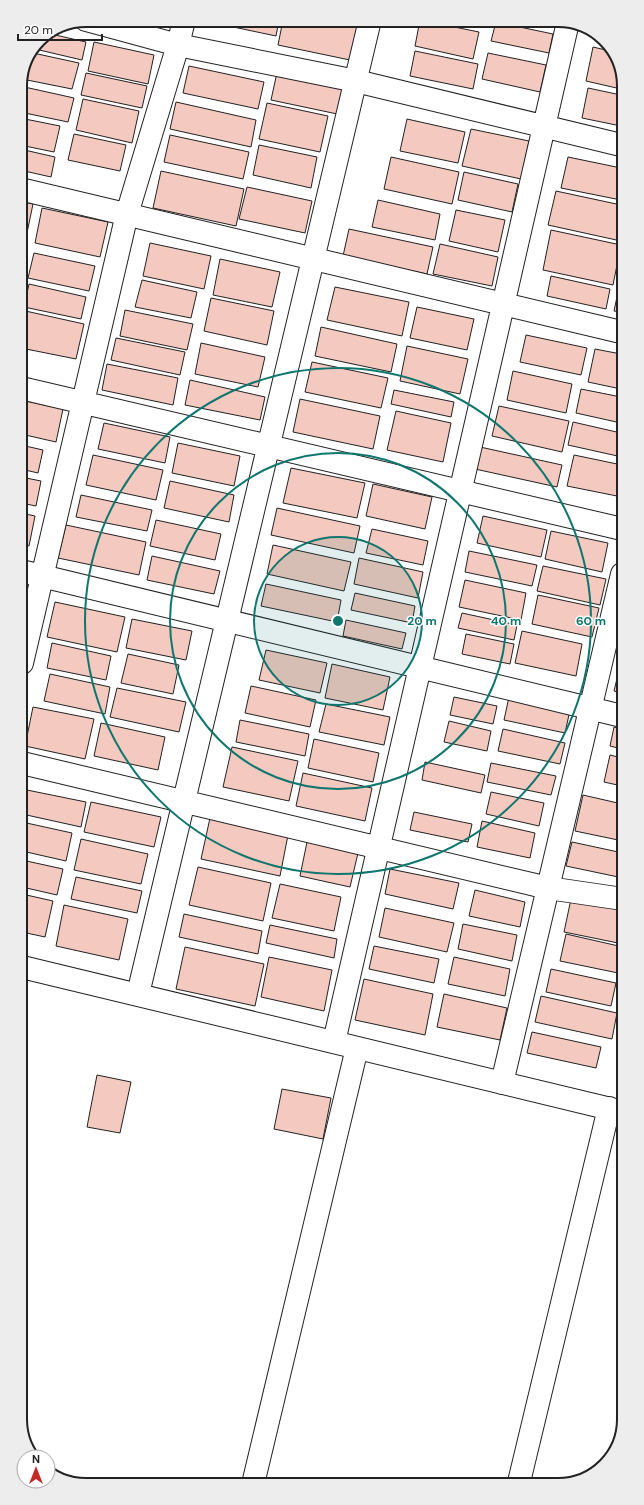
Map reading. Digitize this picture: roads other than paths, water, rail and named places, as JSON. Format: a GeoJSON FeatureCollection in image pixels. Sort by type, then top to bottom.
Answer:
{"type":"FeatureCollection","features":[{"type":"Feature","properties":{"kind":"street"},"geometry":{"type":"LineString","coordinates":[[112,27],[178,45],[356,81],[617,144]]}},
{"type":"Feature","properties":{"kind":"street"},"geometry":{"type":"LineString","coordinates":[[27,618],[32,574],[83,402],[127,214],[182,27]]}},
{"type":"Feature","properties":{"kind":"street"},"geometry":{"type":"LineString","coordinates":[[138,994],[368,27]]}},
{"type":"Feature","properties":{"kind":"street"},"geometry":{"type":"LineString","coordinates":[[334,1042],[567,28]]}},
{"type":"Feature","properties":{"kind":"street"},"geometry":{"type":"LineString","coordinates":[[27,191],[617,331]]}},
{"type":"Feature","properties":{"kind":"street"},"geometry":{"type":"LineString","coordinates":[[27,389],[617,527]]}},
{"type":"Feature","properties":{"kind":"street"},"geometry":{"type":"LineString","coordinates":[[32,574],[617,715]]}},
{"type":"Feature","properties":{"kind":"street"},"geometry":{"type":"LineString","coordinates":[[502,1083],[617,595]]}},
{"type":"Feature","properties":{"kind":"street"},"geometry":{"type":"LineString","coordinates":[[27,764],[548,888],[617,897]]}},
{"type":"Feature","properties":{"kind":"street"},"geometry":{"type":"LineString","coordinates":[[27,968],[616,1110],[520,1478]]}},
{"type":"Feature","properties":{"kind":"street"},"geometry":{"type":"LineString","coordinates":[[255,1478],[357,1048]]}}]}
